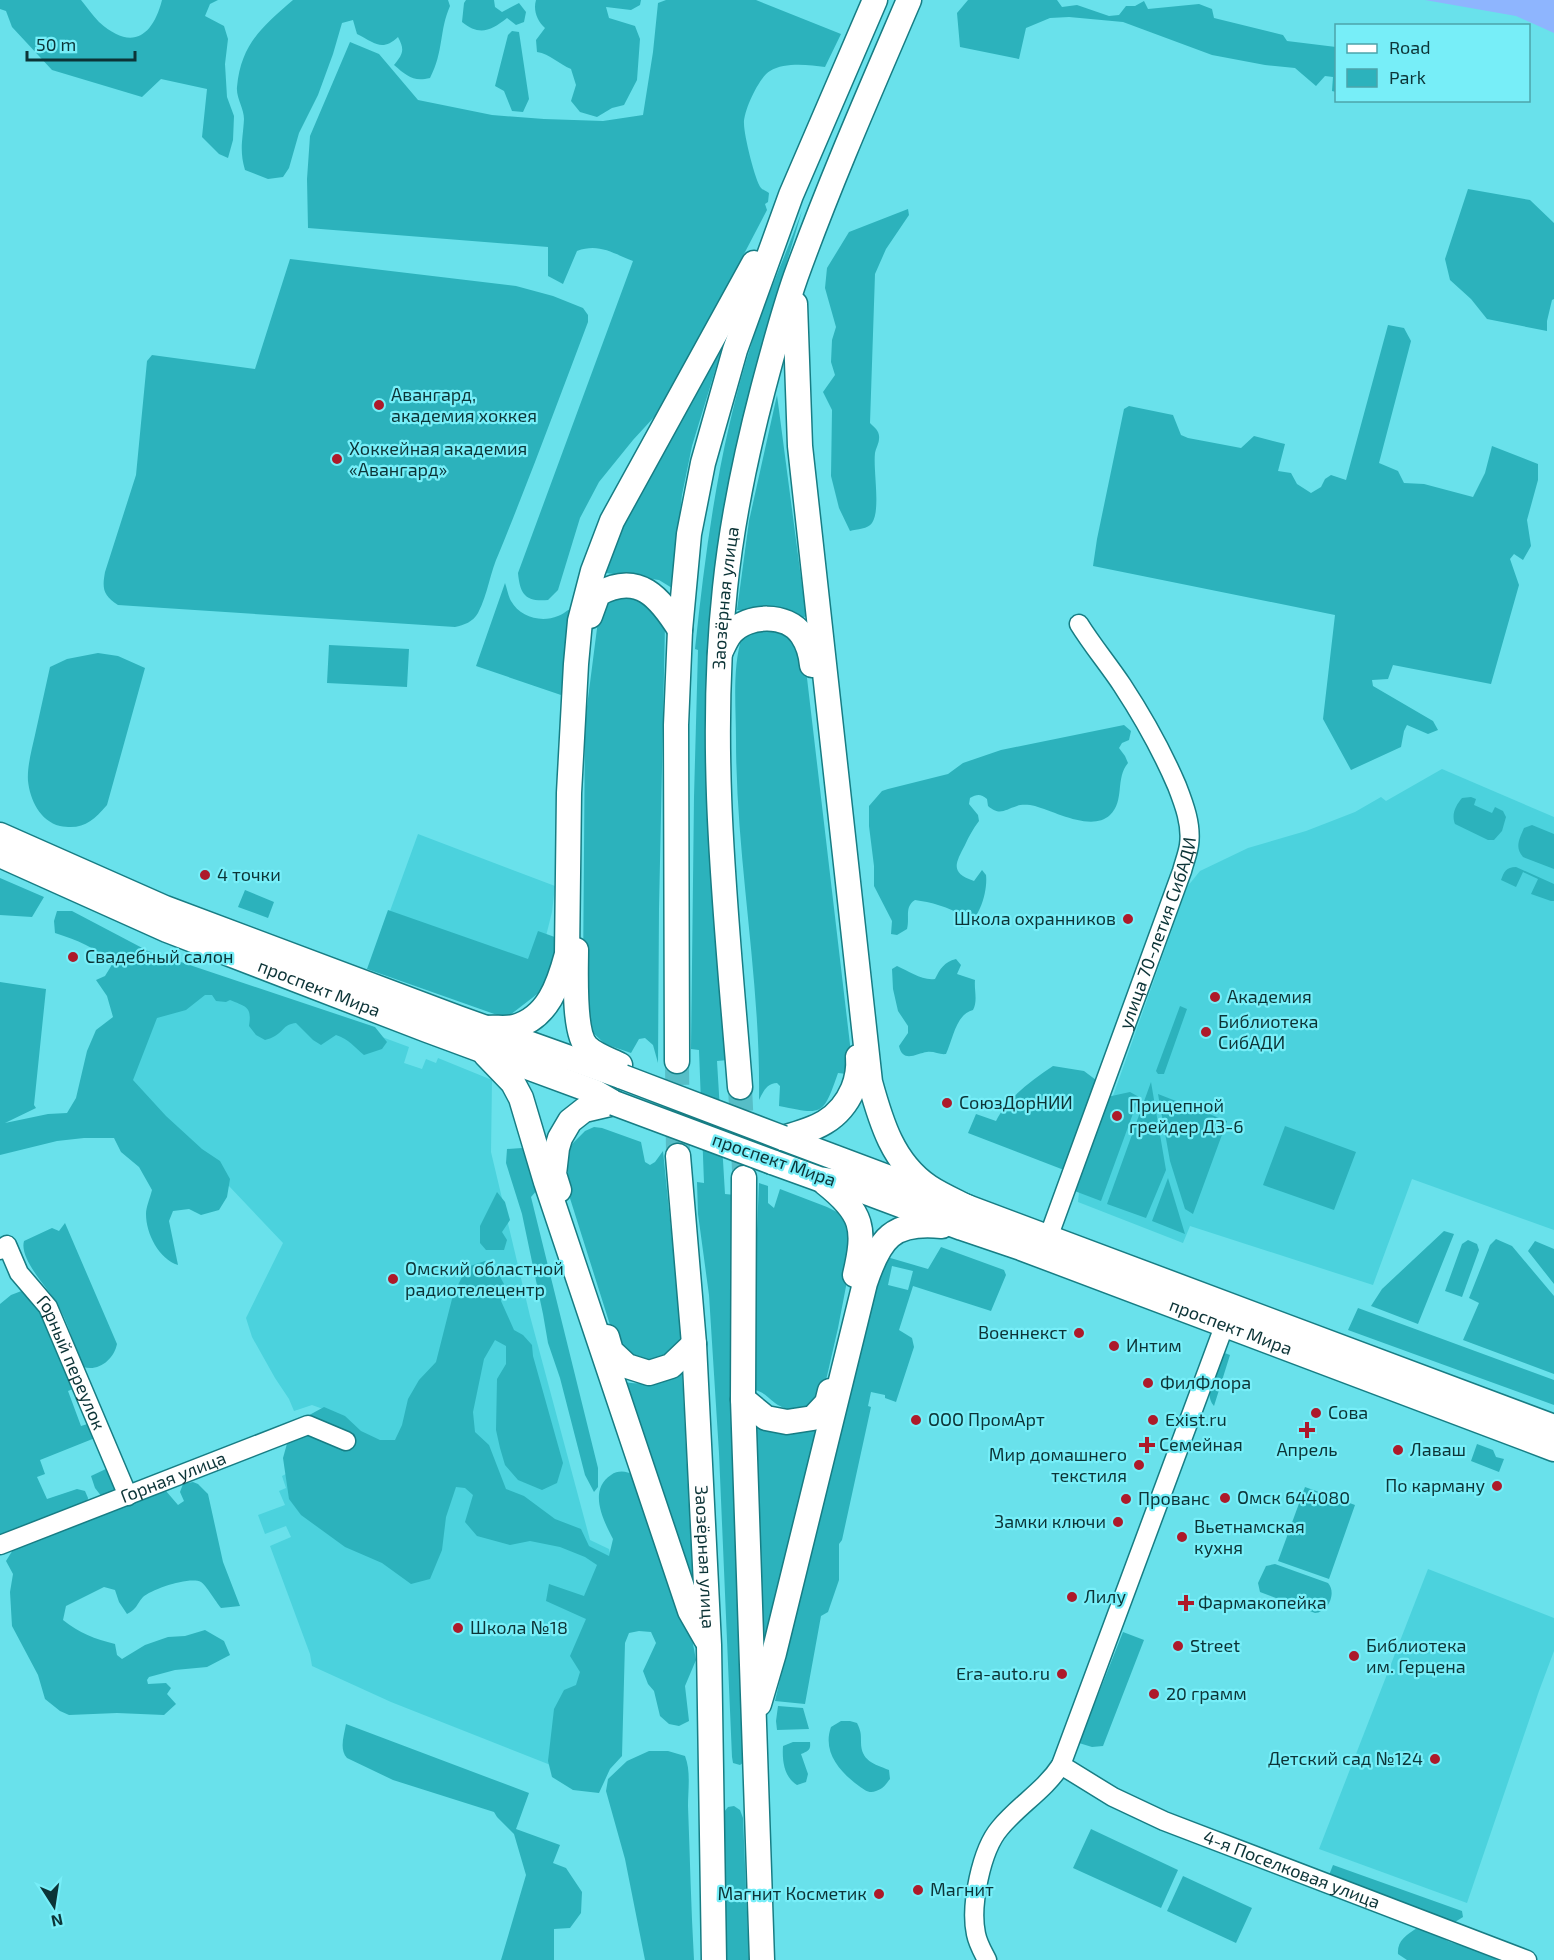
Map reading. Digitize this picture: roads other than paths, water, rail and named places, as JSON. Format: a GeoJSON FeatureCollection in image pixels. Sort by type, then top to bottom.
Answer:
{"type":"FeatureCollection","features":[{"type":"Feature","properties":{"kind":"main road"},"geometry":{"type":"LineString","coordinates":[[677,1061],[676,726],[680,630],[689,534],[703,463],[735,350],[791,195],[876,0]]}},
{"type":"Feature","properties":{"kind":"main road","name":"Заозёрная улица"},"geometry":{"type":"LineString","coordinates":[[740,1088],[718,784],[720,653],[726,576],[749,443],[795,277],[909,0]]}},
{"type":"Feature","properties":{"kind":"main road"},"geometry":{"type":"LineString","coordinates":[[709,1645],[686,1600],[549,1193],[521,1098],[483,1038],[530,1019],[543,1008],[556,989],[567,954],[569,793],[576,664],[580,621],[593,571],[612,521],[791,195]]}},
{"type":"Feature","properties":{"kind":"main road"},"geometry":{"type":"LineString","coordinates":[[795,277],[795,342],[800,446],[870,1083],[885,1131],[903,1163],[964,1218]]}},
{"type":"Feature","properties":{"kind":"main road"},"geometry":{"type":"LineString","coordinates":[[623,1077],[620,1066],[587,1047],[577,1014],[577,794],[584,664],[592,606],[598,594],[609,588],[620,586],[648,591],[664,605],[680,630]]}},
{"type":"Feature","properties":{"kind":"main road"},"geometry":{"type":"LineString","coordinates":[[720,653],[731,633],[752,620],[765,619],[791,624],[801,634],[811,653],[859,1064],[857,1080],[851,1095],[834,1118],[806,1131],[783,1138]]}},
{"type":"Feature","properties":{"kind":"main road","name":"проспект Мира"},"geometry":{"type":"LineString","coordinates":[[0,835],[165,908],[483,1038],[614,1103],[819,1179],[839,1182],[964,1218],[1045,1246],[1228,1315],[1554,1449]]}},
{"type":"Feature","properties":{"kind":"main road","name":"проспект Мира"},"geometry":{"type":"LineString","coordinates":[[0,855],[167,930],[427,1030],[483,1038],[623,1077],[783,1138],[964,1218]]}},
{"type":"Feature","properties":{"kind":"main road"},"geometry":{"type":"LineString","coordinates":[[614,1103],[584,1110],[570,1121],[560,1138],[554,1174],[611,1351],[627,1366],[649,1373],[671,1366],[694,1344]]}},
{"type":"Feature","properties":{"kind":"main road","name":"Заозёрная улица"},"geometry":{"type":"LineString","coordinates":[[678,1156],[694,1344],[709,1645],[714,1960]]}},
{"type":"Feature","properties":{"kind":"main road"},"geometry":{"type":"LineString","coordinates":[[744,1178],[743,1399],[762,1960]]}},
{"type":"Feature","properties":{"kind":"main road"},"geometry":{"type":"LineString","coordinates":[[743,1399],[766,1418],[787,1422],[813,1418],[827,1403],[861,1252],[861,1240],[856,1215],[852,1208],[819,1179]]}},
{"type":"Feature","properties":{"kind":"main road"},"geometry":{"type":"LineString","coordinates":[[753,1724],[774,1653],[865,1282],[874,1256],[884,1241],[899,1229],[964,1218]]}},
{"type":"Feature","properties":{"kind":"main road","name":"проспект Мира"},"geometry":{"type":"LineString","coordinates":[[1228,1315],[1554,1427]]}},
{"type":"Feature","properties":{"kind":"street","name":"улица 70-летия СибАДИ"},"geometry":{"type":"LineString","coordinates":[[1045,1246],[1182,871],[1189,845],[1189,829],[1184,803],[1167,762],[1121,683],[1079,624]]}},
{"type":"Feature","properties":{"kind":"street","name":"Горный переулок"},"geometry":{"type":"LineString","coordinates":[[0,1250],[7,1245],[20,1273],[48,1307],[128,1496]]}},
{"type":"Feature","properties":{"kind":"street"},"geometry":{"type":"LineString","coordinates":[[987,1960],[976,1932],[977,1895],[982,1862],[1000,1828],[1052,1778],[1061,1765],[1228,1315]]}},
{"type":"Feature","properties":{"kind":"street","name":"Горная улица"},"geometry":{"type":"LineString","coordinates":[[0,1545],[308,1425],[345,1441]]}},
{"type":"Feature","properties":{"kind":"street","name":"4-я Поселковая улица"},"geometry":{"type":"LineString","coordinates":[[1061,1765],[1113,1797],[1155,1817],[1527,1960]]}},
{"type":"Feature","properties":{"kind":"tunnel"},"geometry":{"type":"LineString","coordinates":[[677,1061],[678,1156]]}},
{"type":"Feature","properties":{"kind":"tunnel"},"geometry":{"type":"LineString","coordinates":[[740,1087],[744,1170]]}},
{"type":"Feature","properties":{"kind":"place","name":"Авангард, академия хоккея"},"geometry":{"type":"Point","coordinates":[379,405]}},
{"type":"Feature","properties":{"kind":"place","name":"Хоккейная академия «Авангард»"},"geometry":{"type":"Point","coordinates":[337,459]}},
{"type":"Feature","properties":{"kind":"place","name":"4 точки"},"geometry":{"type":"Point","coordinates":[205,875]}},
{"type":"Feature","properties":{"kind":"place","name":"Школа охранников"},"geometry":{"type":"Point","coordinates":[1128,919]}},
{"type":"Feature","properties":{"kind":"place","name":"Свадебный салон"},"geometry":{"type":"Point","coordinates":[73,957]}},
{"type":"Feature","properties":{"kind":"place","name":"Академия"},"geometry":{"type":"Point","coordinates":[1215,997]}},
{"type":"Feature","properties":{"kind":"place","name":"Библиотека СибАДИ"},"geometry":{"type":"Point","coordinates":[1206,1032]}},
{"type":"Feature","properties":{"kind":"place","name":"СоюзДорНИИ"},"geometry":{"type":"Point","coordinates":[947,1103]}},
{"type":"Feature","properties":{"kind":"place","name":"Прицепной грейдер ДЗ-6"},"geometry":{"type":"Point","coordinates":[1117,1116]}},
{"type":"Feature","properties":{"kind":"place","name":"Омский областной радиотелецентр"},"geometry":{"type":"Point","coordinates":[393,1279]}},
{"type":"Feature","properties":{"kind":"place","name":"Военнекст"},"geometry":{"type":"Point","coordinates":[1079,1333]}},
{"type":"Feature","properties":{"kind":"place","name":"Интим"},"geometry":{"type":"Point","coordinates":[1114,1346]}},
{"type":"Feature","properties":{"kind":"place","name":"ФилФлора"},"geometry":{"type":"Point","coordinates":[1148,1383]}},
{"type":"Feature","properties":{"kind":"place","name":"Сова"},"geometry":{"type":"Point","coordinates":[1316,1413]}},
{"type":"Feature","properties":{"kind":"place","name":"ООО ПромАрт"},"geometry":{"type":"Point","coordinates":[916,1420]}},
{"type":"Feature","properties":{"kind":"place","name":"Exist.ru"},"geometry":{"type":"Point","coordinates":[1153,1420]}},
{"type":"Feature","properties":{"kind":"place","name":"Апрель"},"geometry":{"type":"Point","coordinates":[1307,1430]}},
{"type":"Feature","properties":{"kind":"place","name":"Семейная"},"geometry":{"type":"Point","coordinates":[1147,1445]}},
{"type":"Feature","properties":{"kind":"place","name":"Лаваш"},"geometry":{"type":"Point","coordinates":[1398,1450]}},
{"type":"Feature","properties":{"kind":"place","name":"Мир домашнего текстиля"},"geometry":{"type":"Point","coordinates":[1139,1465]}},
{"type":"Feature","properties":{"kind":"place","name":"По карману"},"geometry":{"type":"Point","coordinates":[1497,1486]}},
{"type":"Feature","properties":{"kind":"place","name":"Омск 644080"},"geometry":{"type":"Point","coordinates":[1225,1498]}},
{"type":"Feature","properties":{"kind":"place","name":"Прованс"},"geometry":{"type":"Point","coordinates":[1126,1499]}},
{"type":"Feature","properties":{"kind":"place","name":"Замки ключи"},"geometry":{"type":"Point","coordinates":[1118,1522]}},
{"type":"Feature","properties":{"kind":"place","name":"Вьетнамская кухня"},"geometry":{"type":"Point","coordinates":[1182,1537]}},
{"type":"Feature","properties":{"kind":"place","name":"Лилу"},"geometry":{"type":"Point","coordinates":[1072,1597]}},
{"type":"Feature","properties":{"kind":"place","name":"Фармакопейка"},"geometry":{"type":"Point","coordinates":[1186,1603]}},
{"type":"Feature","properties":{"kind":"place","name":"Школа №18"},"geometry":{"type":"Point","coordinates":[458,1628]}},
{"type":"Feature","properties":{"kind":"place","name":"Street"},"geometry":{"type":"Point","coordinates":[1178,1646]}},
{"type":"Feature","properties":{"kind":"place","name":"Библиотека им. Герцена"},"geometry":{"type":"Point","coordinates":[1354,1656]}},
{"type":"Feature","properties":{"kind":"place","name":"Era-auto.ru"},"geometry":{"type":"Point","coordinates":[1062,1674]}},
{"type":"Feature","properties":{"kind":"place","name":"20 грамм"},"geometry":{"type":"Point","coordinates":[1154,1694]}},
{"type":"Feature","properties":{"kind":"place","name":"Детский сад №124"},"geometry":{"type":"Point","coordinates":[1435,1759]}},
{"type":"Feature","properties":{"kind":"place","name":"Магнит"},"geometry":{"type":"Point","coordinates":[918,1890]}},
{"type":"Feature","properties":{"kind":"place","name":"Магнит Косметик"},"geometry":{"type":"Point","coordinates":[879,1894]}}]}
